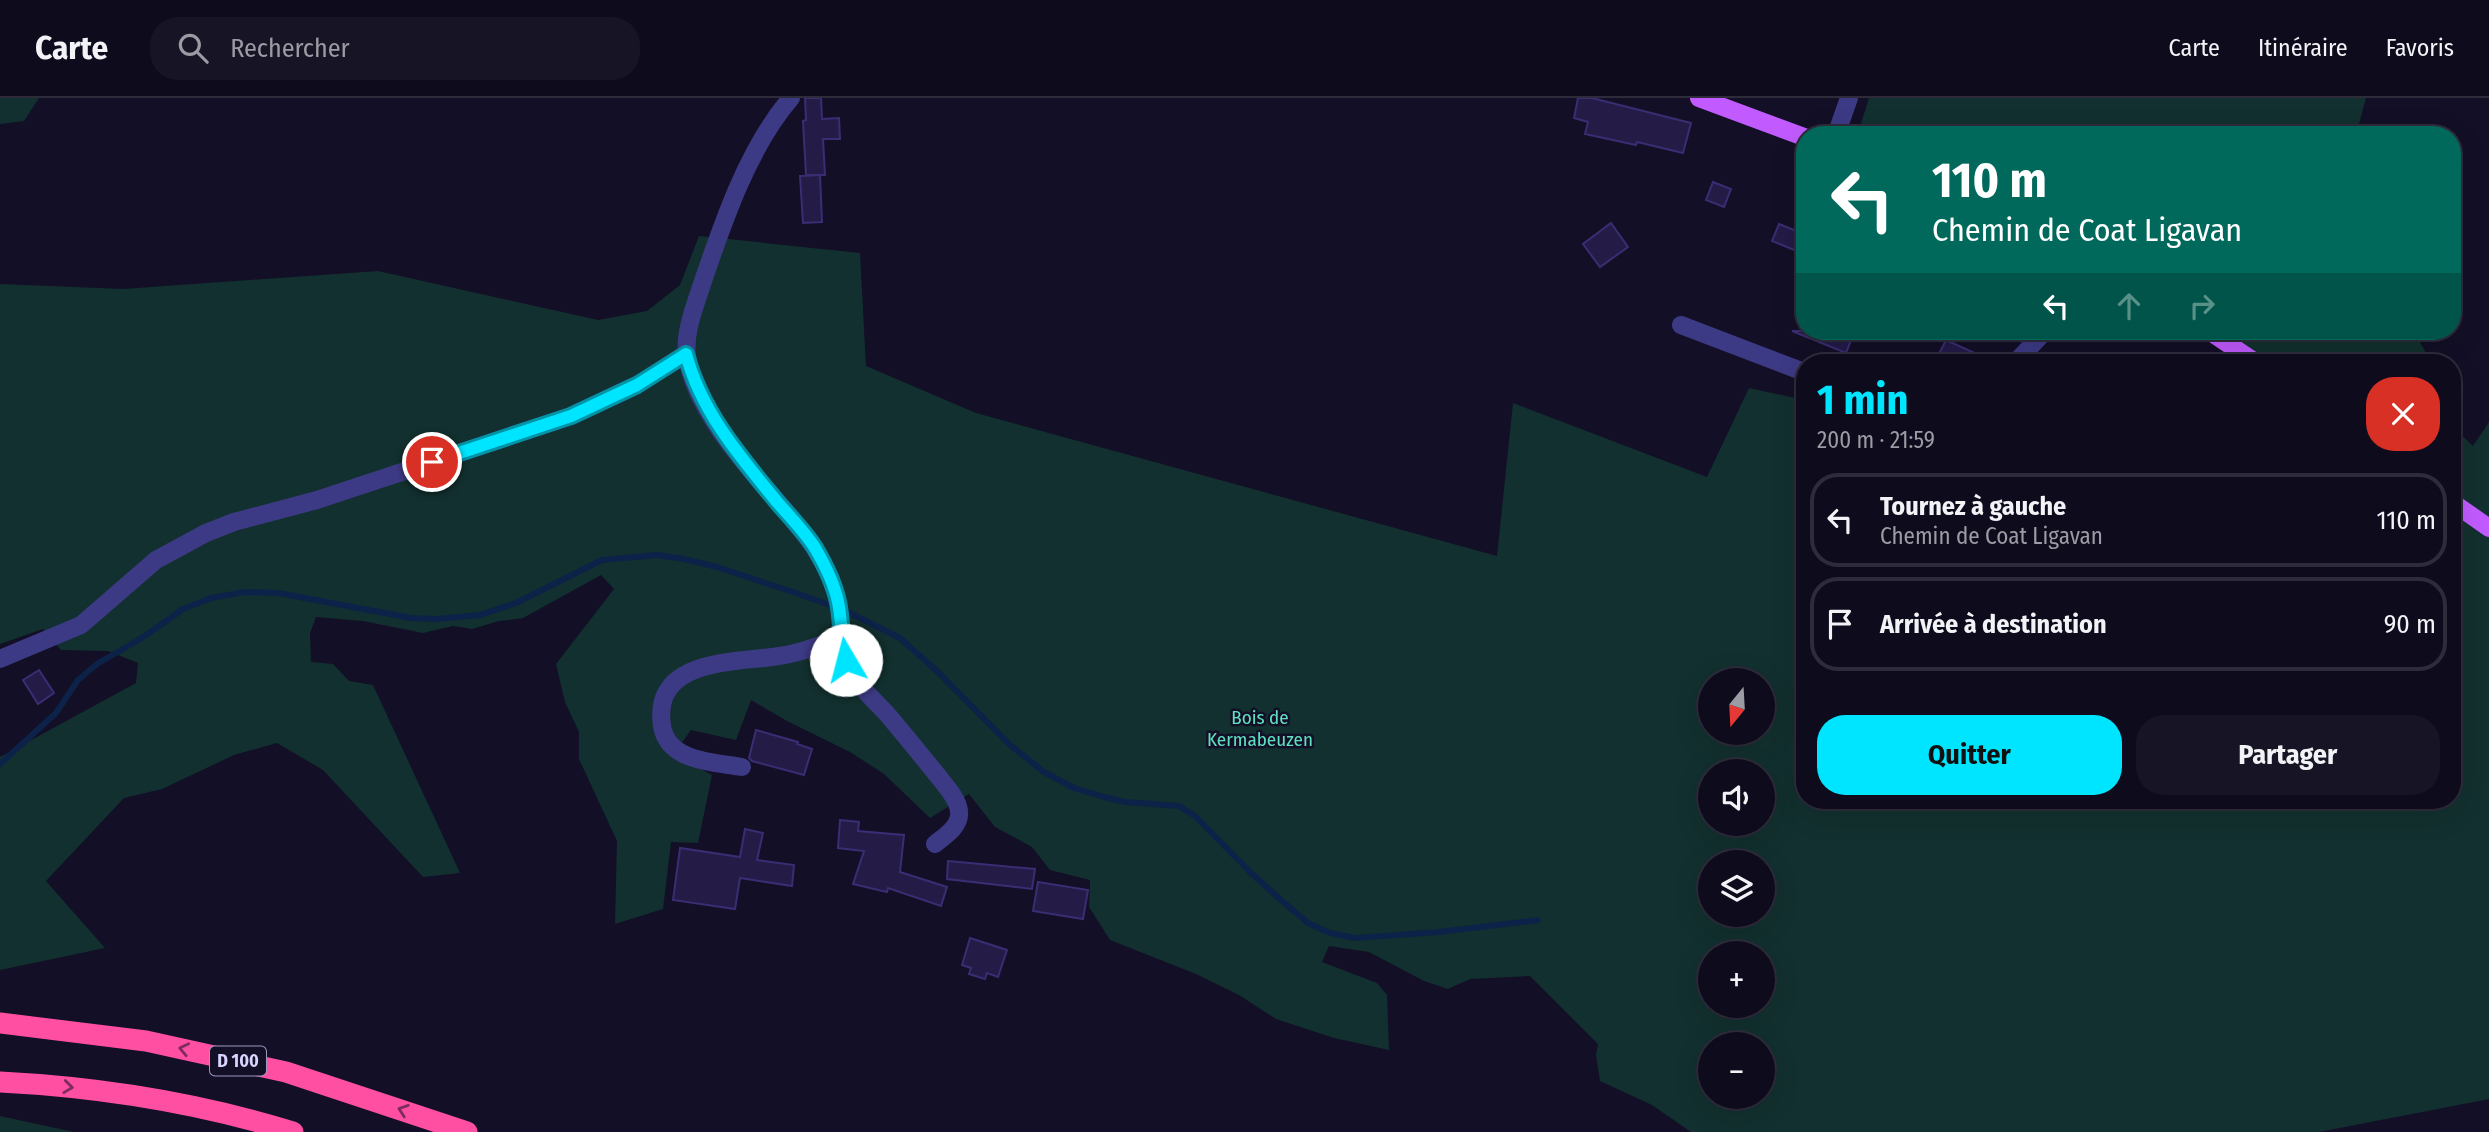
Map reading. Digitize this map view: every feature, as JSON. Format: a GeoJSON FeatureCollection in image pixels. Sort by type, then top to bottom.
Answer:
{"type":"FeatureCollection","features":[{"type":"Feature","properties":{"kind":"highway","name":"D 100"},"geometry":{"type":"LineString","coordinates":[[0,1023],[146,1041],[286,1072],[467,1132]]}},
{"type":"Feature","properties":{"kind":"highway"},"geometry":{"type":"LineString","coordinates":[[0,1083],[62,1085],[124,1095],[255,1120],[293,1132]]}},
{"type":"Feature","properties":{"kind":"main road"},"geometry":{"type":"LineString","coordinates":[[1699,98],[1796,134]]}},
{"type":"Feature","properties":{"kind":"main road"},"geometry":{"type":"LineString","coordinates":[[2222,340],[2243,354]]}},
{"type":"Feature","properties":{"kind":"main road"},"geometry":{"type":"LineString","coordinates":[[2461,508],[2489,528]]}},
{"type":"Feature","properties":{"kind":"street"},"geometry":{"type":"LineString","coordinates":[[791,98],[767,131],[732,202],[695,304],[688,331],[686,354],[700,395],[721,430],[813,546],[832,580],[846,660],[858,683],[939,778],[959,810],[957,824],[935,844]]}},
{"type":"Feature","properties":{"kind":"street"},"geometry":{"type":"LineString","coordinates":[[1839,126],[1849,98]]}},
{"type":"Feature","properties":{"kind":"street"},"geometry":{"type":"LineString","coordinates":[[1681,325],[1796,369]]}},
{"type":"Feature","properties":{"kind":"street"},"geometry":{"type":"LineString","coordinates":[[2023,354],[2037,340]]}},
{"type":"Feature","properties":{"kind":"street"},"geometry":{"type":"LineString","coordinates":[[0,659],[81,625],[156,560],[206,533],[234,522],[317,500],[571,416],[637,385],[686,354]]}},
{"type":"Feature","properties":{"kind":"street"},"geometry":{"type":"LineString","coordinates":[[742,767],[686,756],[671,746],[664,736],[661,709],[670,688],[686,673],[722,663],[782,656],[841,637]]}},
{"type":"Feature","properties":{"kind":"green space"},"geometry":{"type":"Polygon","coordinates":[[[0,98],[39,98],[24,121],[0,124],[0,98]]]}},
{"type":"Feature","properties":{"kind":"green space"},"geometry":{"type":"Polygon","coordinates":[[[1869,98],[2366,98],[2358,126],[1860,126],[1869,98]]]}},
{"type":"Feature","properties":{"kind":"green space","name":"Bois de Kermabeuzen"},"geometry":{"type":"Polygon","coordinates":[[[699,236],[860,253],[866,366],[976,413],[1497,556],[1513,403],[1707,477],[1749,388],[1796,398],[1796,809],[2461,809],[2461,435],[2473,446],[2489,422],[2489,1099],[2319,1132],[1691,1132],[1652,1105],[1600,1081],[1596,1055],[1598,1044],[1530,976],[1470,979],[1448,989],[1424,981],[1369,952],[1329,946],[1322,962],[1377,983],[1387,995],[1389,1050],[1334,1038],[1276,1019],[1239,995],[1196,974],[1110,940],[1089,907],[1090,880],[1050,870],[1032,847],[995,827],[969,794],[930,818],[884,774],[850,752],[751,700],[736,740],[691,730],[674,754],[712,775],[698,843],[671,842],[663,909],[615,924],[617,841],[579,759],[579,732],[565,702],[556,664],[614,589],[601,575],[523,618],[499,621],[472,629],[453,626],[423,633],[363,621],[316,617],[310,633],[311,662],[333,664],[349,681],[373,685],[460,873],[423,877],[323,770],[277,743],[234,755],[162,789],[124,798],[46,881],[105,948],[0,970],[0,757],[136,683],[138,663],[108,651],[61,650],[43,629],[0,644],[0,284],[123,289],[378,271],[598,320],[647,311],[680,285],[699,236]]]}},
{"type":"Feature","properties":{"kind":"green space"},"geometry":{"type":"Polygon","coordinates":[[[2233,340],[2419,340],[2427,354],[2234,354],[2233,340]]]}},
{"type":"Feature","properties":{"kind":"green space"},"geometry":{"type":"Polygon","coordinates":[[[0,1116],[74,1132],[0,1132],[0,1116]]]}},
{"type":"Feature","properties":{"kind":"building"},"geometry":{"type":"Polygon","coordinates":[[[805,98],[821,98],[822,119],[839,118],[840,139],[823,139],[825,175],[806,175],[803,121],[806,120],[805,98]]]}},
{"type":"Feature","properties":{"kind":"building"},"geometry":{"type":"Polygon","coordinates":[[[1578,98],[1592,98],[1691,123],[1683,153],[1585,134],[1588,122],[1574,118],[1578,98]]]}},
{"type":"Feature","properties":{"kind":"building"},"geometry":{"type":"Polygon","coordinates":[[[820,175],[822,222],[803,223],[800,176],[820,175]]]}},
{"type":"Feature","properties":{"kind":"building"},"geometry":{"type":"Polygon","coordinates":[[[1713,182],[1731,189],[1724,207],[1706,200],[1713,182]]]}},
{"type":"Feature","properties":{"kind":"building"},"geometry":{"type":"Polygon","coordinates":[[[1611,223],[1628,247],[1600,267],[1583,244],[1611,223]]]}},
{"type":"Feature","properties":{"kind":"building"},"geometry":{"type":"Polygon","coordinates":[[[1779,224],[1796,231],[1796,251],[1772,241],[1779,224]]]}},
{"type":"Feature","properties":{"kind":"building"},"geometry":{"type":"Polygon","coordinates":[[[1814,340],[1851,340],[1846,353],[1814,340]]]}},
{"type":"Feature","properties":{"kind":"building"},"geometry":{"type":"Polygon","coordinates":[[[1946,340],[1977,354],[1939,354],[1946,340]]]}},
{"type":"Feature","properties":{"kind":"building"},"geometry":{"type":"Polygon","coordinates":[[[39,670],[54,693],[38,704],[23,680],[39,670]]]}},
{"type":"Feature","properties":{"kind":"building"},"geometry":{"type":"Polygon","coordinates":[[[756,730],[798,742],[797,744],[812,749],[804,775],[752,761],[749,758],[756,730]]]}},
{"type":"Feature","properties":{"kind":"building"},"geometry":{"type":"Polygon","coordinates":[[[840,820],[859,822],[858,831],[904,835],[900,872],[947,887],[941,906],[888,888],[887,892],[853,884],[864,851],[838,848],[840,820]]]}},
{"type":"Feature","properties":{"kind":"building"},"geometry":{"type":"Polygon","coordinates":[[[745,829],[763,833],[757,860],[794,865],[792,886],[740,878],[735,909],[673,900],[680,848],[740,857],[745,829]]]}},
{"type":"Feature","properties":{"kind":"building"},"geometry":{"type":"Polygon","coordinates":[[[948,861],[1035,869],[1032,889],[947,879],[948,861]]]}},
{"type":"Feature","properties":{"kind":"building"},"geometry":{"type":"Polygon","coordinates":[[[1038,882],[1088,890],[1083,919],[1033,911],[1038,882]]]}},
{"type":"Feature","properties":{"kind":"building"},"geometry":{"type":"Polygon","coordinates":[[[970,938],[1007,950],[998,977],[987,973],[985,979],[969,974],[971,968],[962,965],[970,938]]]}},
{"type":"Feature","properties":{"kind":"waterway"},"geometry":{"type":"LineString","coordinates":[[0,764],[56,713],[78,680],[97,664],[145,636],[183,609],[211,598],[245,592],[278,593],[411,618],[480,615],[516,603],[602,560],[657,555],[717,567],[793,592],[844,610],[900,638],[939,673],[1010,745],[1044,772],[1074,788],[1104,797],[1125,802],[1179,806],[1195,816],[1251,873],[1308,923],[1330,933],[1355,938],[1439,932],[1538,920]]}},
{"type":"Feature","properties":{"kind":"route"},"geometry":{"type":"LineString","coordinates":[[432,462],[571,416],[637,385],[686,354],[700,395],[721,430],[813,546],[832,580],[838,601],[846,660]]}}]}
